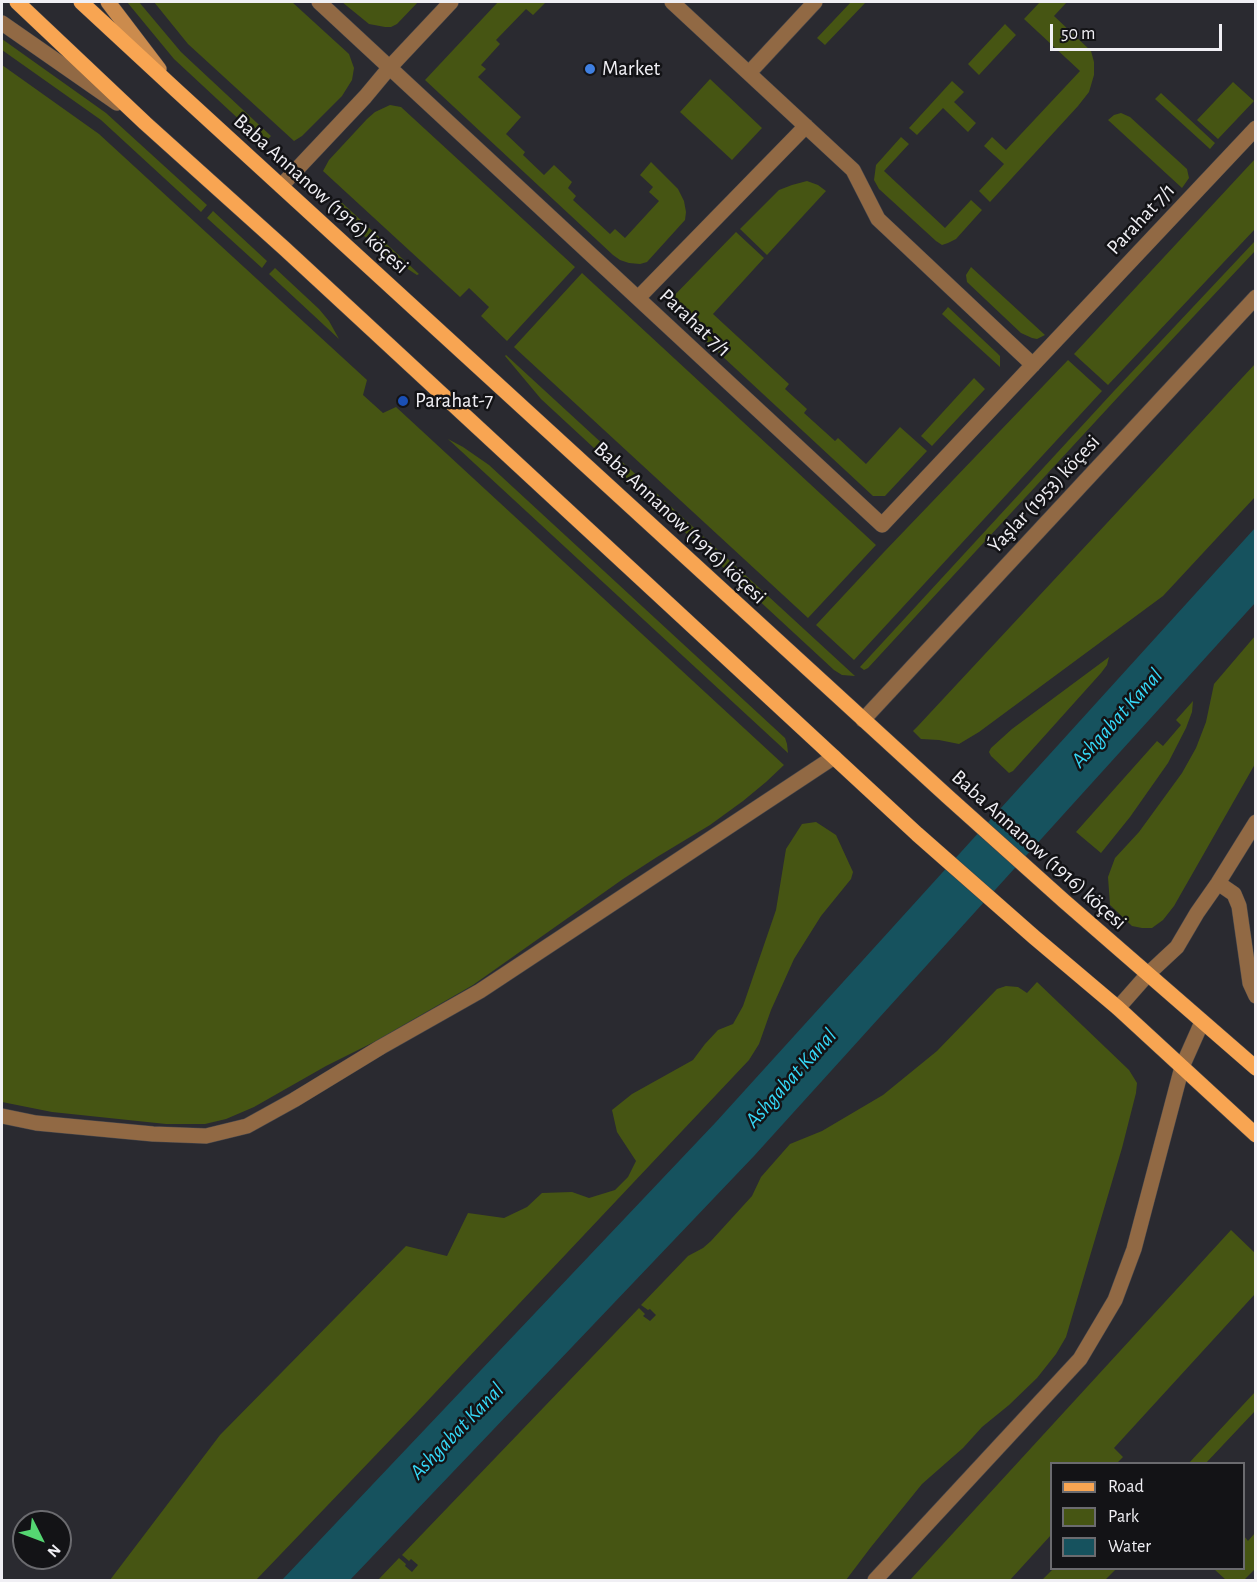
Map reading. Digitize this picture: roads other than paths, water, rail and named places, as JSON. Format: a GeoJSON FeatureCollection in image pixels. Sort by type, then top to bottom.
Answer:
{"type":"FeatureCollection","features":[{"type":"Feature","properties":{"kind":"main road"},"geometry":{"type":"LineString","coordinates":[[17,2],[145,123],[294,257],[917,834],[1118,1008],[1256,1135]]}},
{"type":"Feature","properties":{"kind":"main road","name":"Baba Annanow (1916) köçesi"},"geometry":{"type":"LineString","coordinates":[[81,2],[863,720],[1064,901],[1256,1068]]}},
{"type":"Feature","properties":{"kind":"street"},"geometry":{"type":"LineString","coordinates":[[108,2],[176,90]]}},
{"type":"Feature","properties":{"kind":"street","name":"Parahat 7/1"},"geometry":{"type":"LineString","coordinates":[[319,2],[882,525],[1256,128]]}},
{"type":"Feature","properties":{"kind":"street"},"geometry":{"type":"LineString","coordinates":[[281,186],[451,2]]}},
{"type":"Feature","properties":{"kind":"street"},"geometry":{"type":"LineString","coordinates":[[672,2],[853,170],[878,219],[1033,365]]}},
{"type":"Feature","properties":{"kind":"street"},"geometry":{"type":"LineString","coordinates":[[749,73],[815,2]]}},
{"type":"Feature","properties":{"kind":"street"},"geometry":{"type":"LineString","coordinates":[[2,23],[145,123]]}},
{"type":"Feature","properties":{"kind":"street"},"geometry":{"type":"LineString","coordinates":[[638,298],[806,126]]}},
{"type":"Feature","properties":{"kind":"street","name":"Ýaşlar (1953) köçesi"},"geometry":{"type":"LineString","coordinates":[[863,720],[1256,297]]}},
{"type":"Feature","properties":{"kind":"street"},"geometry":{"type":"LineString","coordinates":[[2,1116],[36,1123],[153,1134],[206,1136],[247,1126],[480,991],[834,757]]}},
{"type":"Feature","properties":{"kind":"street"},"geometry":{"type":"LineString","coordinates":[[1118,1008],[1148,974],[1177,947],[1256,822]]}},
{"type":"Feature","properties":{"kind":"street"},"geometry":{"type":"LineString","coordinates":[[1218,883],[1234,894],[1239,906],[1250,983],[1256,996]]}},
{"type":"Feature","properties":{"kind":"street"},"geometry":{"type":"LineString","coordinates":[[875,1581],[1080,1359],[1115,1300],[1134,1249],[1182,1067],[1202,1022]]}},
{"type":"Feature","properties":{"kind":"water","name":"Ashgabat Kanal"},"geometry":{"type":"Polygon","coordinates":[[[1255,528],[1255,603],[754,1156],[350,1580],[282,1580],[716,1122],[1255,528]]]}},
{"type":"Feature","properties":{"kind":"place","name":"Market"},"geometry":{"type":"Point","coordinates":[590,69]}},
{"type":"Feature","properties":{"kind":"place","name":"Parahat-7"},"geometry":{"type":"Point","coordinates":[403,401]}}]}
